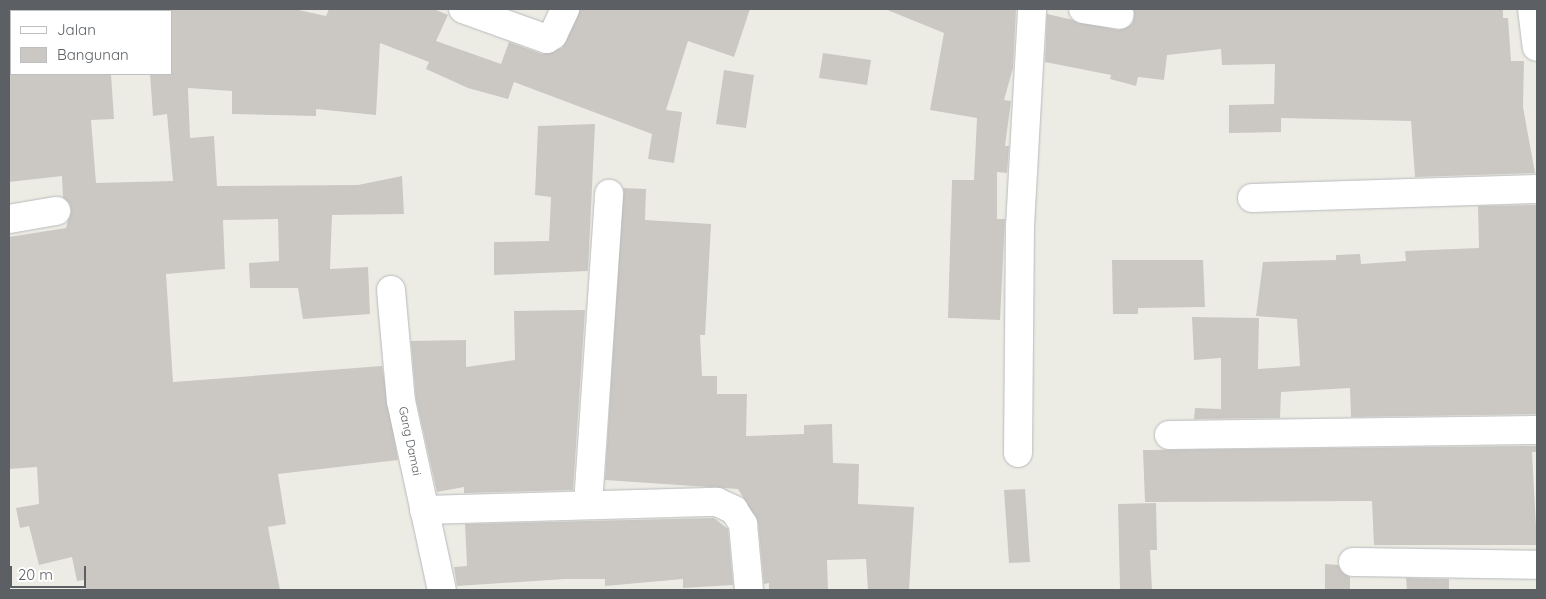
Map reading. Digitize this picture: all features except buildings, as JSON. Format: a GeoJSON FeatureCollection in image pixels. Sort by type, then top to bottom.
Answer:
{"type":"FeatureCollection","features":[{"type":"Feature","properties":{"kind":"street"},"geometry":{"type":"LineString","coordinates":[[463,9],[547,39],[554,35],[565,9]]}},
{"type":"Feature","properties":{"kind":"street"},"geometry":{"type":"LineString","coordinates":[[1018,453],[1020,226],[1032,9]]}},
{"type":"Feature","properties":{"kind":"street"},"geometry":{"type":"LineString","coordinates":[[1083,9],[1120,15]]}},
{"type":"Feature","properties":{"kind":"street"},"geometry":{"type":"LineString","coordinates":[[1532,9],[1537,47]]}},
{"type":"Feature","properties":{"kind":"street"},"geometry":{"type":"LineString","coordinates":[[1252,198],[1537,190]]}},
{"type":"Feature","properties":{"kind":"street"},"geometry":{"type":"LineString","coordinates":[[588,504],[610,194]]}},
{"type":"Feature","properties":{"kind":"street"},"geometry":{"type":"LineString","coordinates":[[9,219],[56,211]]}},
{"type":"Feature","properties":{"kind":"street","name":"Gang Damai"},"geometry":{"type":"LineString","coordinates":[[391,290],[401,401],[442,590]]}},
{"type":"Feature","properties":{"kind":"street"},"geometry":{"type":"LineString","coordinates":[[1169,436],[1537,430]]}},
{"type":"Feature","properties":{"kind":"street"},"geometry":{"type":"LineString","coordinates":[[424,510],[588,504],[727,505],[739,516],[746,535],[749,590]]}},
{"type":"Feature","properties":{"kind":"street"},"geometry":{"type":"LineString","coordinates":[[1353,562],[1537,564]]}}]}
